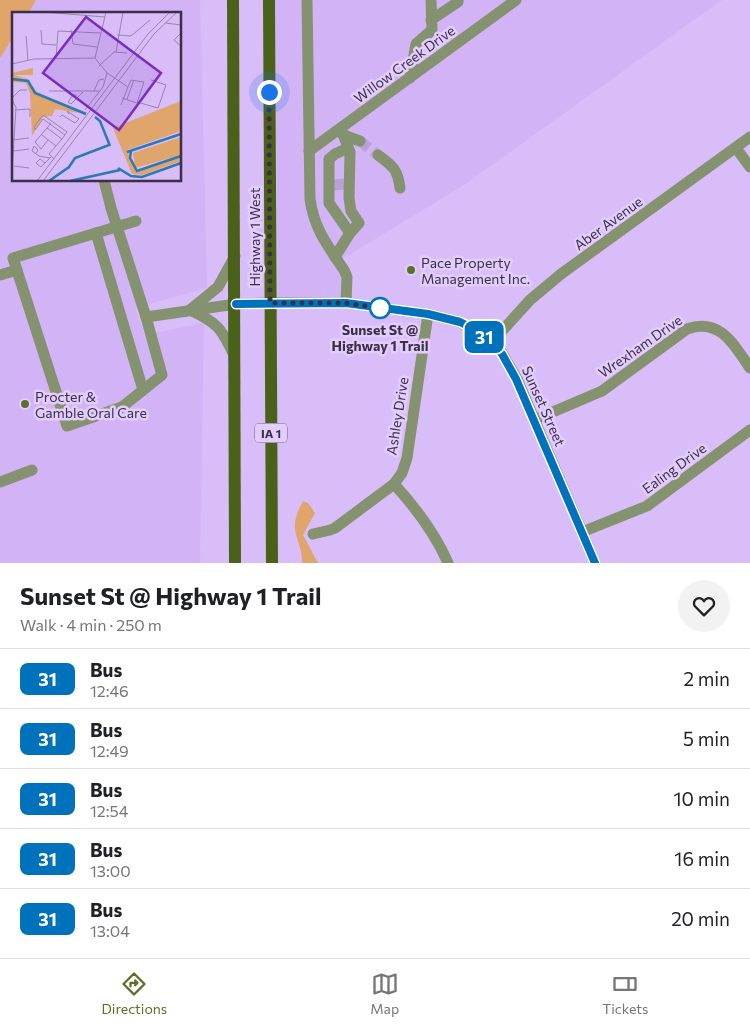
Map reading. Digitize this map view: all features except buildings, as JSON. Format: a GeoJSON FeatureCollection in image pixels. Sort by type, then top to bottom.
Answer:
{"type":"FeatureCollection","features":[{"type":"Feature","properties":{"kind":"main road","name":"Highway 1 West"},"geometry":{"type":"LineString","coordinates":[[234,0],[236,563]]}},
{"type":"Feature","properties":{"kind":"main road","name":"Highway 1 West"},"geometry":{"type":"LineString","coordinates":[[269,0],[272,563]]}},
{"type":"Feature","properties":{"kind":"street"},"geometry":{"type":"LineString","coordinates":[[307,0],[310,199],[314,221],[322,238],[347,277],[346,303]]}},
{"type":"Feature","properties":{"kind":"street"},"geometry":{"type":"LineString","coordinates":[[410,78],[416,44],[432,30],[431,0]]}},
{"type":"Feature","properties":{"kind":"street"},"geometry":{"type":"LineString","coordinates":[[431,20],[458,2],[458,0]]}},
{"type":"Feature","properties":{"kind":"street","name":"Willow Creek Drive"},"geometry":{"type":"LineString","coordinates":[[309,151],[342,132],[410,78],[516,0]]}},
{"type":"Feature","properties":{"kind":"street"},"geometry":{"type":"LineString","coordinates":[[342,132],[360,141]]}},
{"type":"Feature","properties":{"kind":"street"},"geometry":{"type":"LineString","coordinates":[[335,257],[350,233],[359,223],[352,211],[349,198],[350,156],[342,132]]}},
{"type":"Feature","properties":{"kind":"street","name":"Aber Avenue"},"geometry":{"type":"LineString","coordinates":[[492,342],[530,300],[561,274],[750,137]]}},
{"type":"Feature","properties":{"kind":"street"},"geometry":{"type":"LineString","coordinates":[[348,148],[335,154],[329,160],[331,185],[329,203],[350,233]]}},
{"type":"Feature","properties":{"kind":"street"},"geometry":{"type":"LineString","coordinates":[[736,148],[750,167]]}},
{"type":"Feature","properties":{"kind":"street"},"geometry":{"type":"LineString","coordinates":[[378,155],[391,164],[399,175],[400,188]]}},
{"type":"Feature","properties":{"kind":"street"},"geometry":{"type":"LineString","coordinates":[[104,181],[117,227],[146,317],[162,375],[122,407],[67,426],[13,258],[117,227],[136,221]]}},
{"type":"Feature","properties":{"kind":"street"},"geometry":{"type":"LineString","coordinates":[[310,186],[331,185]]}},
{"type":"Feature","properties":{"kind":"street"},"geometry":{"type":"LineString","coordinates":[[96,233],[143,390]]}},
{"type":"Feature","properties":{"kind":"street"},"geometry":{"type":"LineString","coordinates":[[235,256],[218,287],[190,310],[206,318],[223,332],[236,358]]}},
{"type":"Feature","properties":{"kind":"street"},"geometry":{"type":"LineString","coordinates":[[0,275],[17,270]]}},
{"type":"Feature","properties":{"kind":"street","name":"Sunset Street"},"geometry":{"type":"LineString","coordinates":[[146,317],[236,304],[346,303],[428,314],[460,322],[470,327],[492,342],[510,366],[595,563]]}},
{"type":"Feature","properties":{"kind":"street","name":"Ashley Drive"},"geometry":{"type":"LineString","coordinates":[[313,534],[335,528],[394,484],[402,473],[407,458],[428,314]]}},
{"type":"Feature","properties":{"kind":"street","name":"Wrexham Drive"},"geometry":{"type":"LineString","coordinates":[[534,420],[602,391],[687,329],[695,326],[714,327],[725,334],[750,368]]}},
{"type":"Feature","properties":{"kind":"street","name":"Ealing Drive"},"geometry":{"type":"LineString","coordinates":[[582,532],[647,506],[750,430]]}},
{"type":"Feature","properties":{"kind":"street"},"geometry":{"type":"LineString","coordinates":[[0,482],[32,470]]}},
{"type":"Feature","properties":{"kind":"street"},"geometry":{"type":"LineString","coordinates":[[394,484],[429,528],[439,543],[448,563]]}},
{"type":"Feature","properties":{"kind":"shaded area"},"geometry":{"type":"Polygon","coordinates":[[[0,0],[200,0],[207,288],[135,308],[145,335],[204,323],[200,563],[0,563],[0,0]]]}},
{"type":"Feature","properties":{"kind":"shaded area"},"geometry":{"type":"Polygon","coordinates":[[[0,0],[36,0],[29,12],[12,12],[12,39],[0,58],[0,0]]]}},
{"type":"Feature","properties":{"kind":"shaded area"},"geometry":{"type":"Polygon","coordinates":[[[275,0],[722,0],[464,185],[339,261],[346,303],[278,303],[275,0]]]}},
{"type":"Feature","properties":{"kind":"shaded area"},"geometry":{"type":"Polygon","coordinates":[[[303,501],[308,503],[315,513],[303,535],[318,563],[302,563],[295,521],[303,501]]]}},
{"type":"Feature","properties":{"kind":"tunnel"},"geometry":{"type":"LineString","coordinates":[[360,141],[378,155]]}},
{"type":"Feature","properties":{"kind":"tunnel"},"geometry":{"type":"LineString","coordinates":[[333,185],[348,184]]}},
{"type":"Feature","properties":{"kind":"bus line","name":"31"},"geometry":{"type":"LineString","coordinates":[[236,304],[346,303],[402,310],[460,322],[492,342],[510,366],[595,563]]}},
{"type":"Feature","properties":{"kind":"place","name":"Pace Property Management Inc."},"geometry":{"type":"Point","coordinates":[411,270]}},
{"type":"Feature","properties":{"kind":"place","name":"Sunset St @ Highway 1 Trail"},"geometry":{"type":"Point","coordinates":[380,308]}},
{"type":"Feature","properties":{"kind":"place","name":"Procter & Gamble Oral Care"},"geometry":{"type":"Point","coordinates":[25,404]}},
{"type":"Feature","properties":{"kind":"route"},"geometry":{"type":"LineString","coordinates":[[269,92],[270,303],[346,303],[388,309],[380,308]]}}]}
